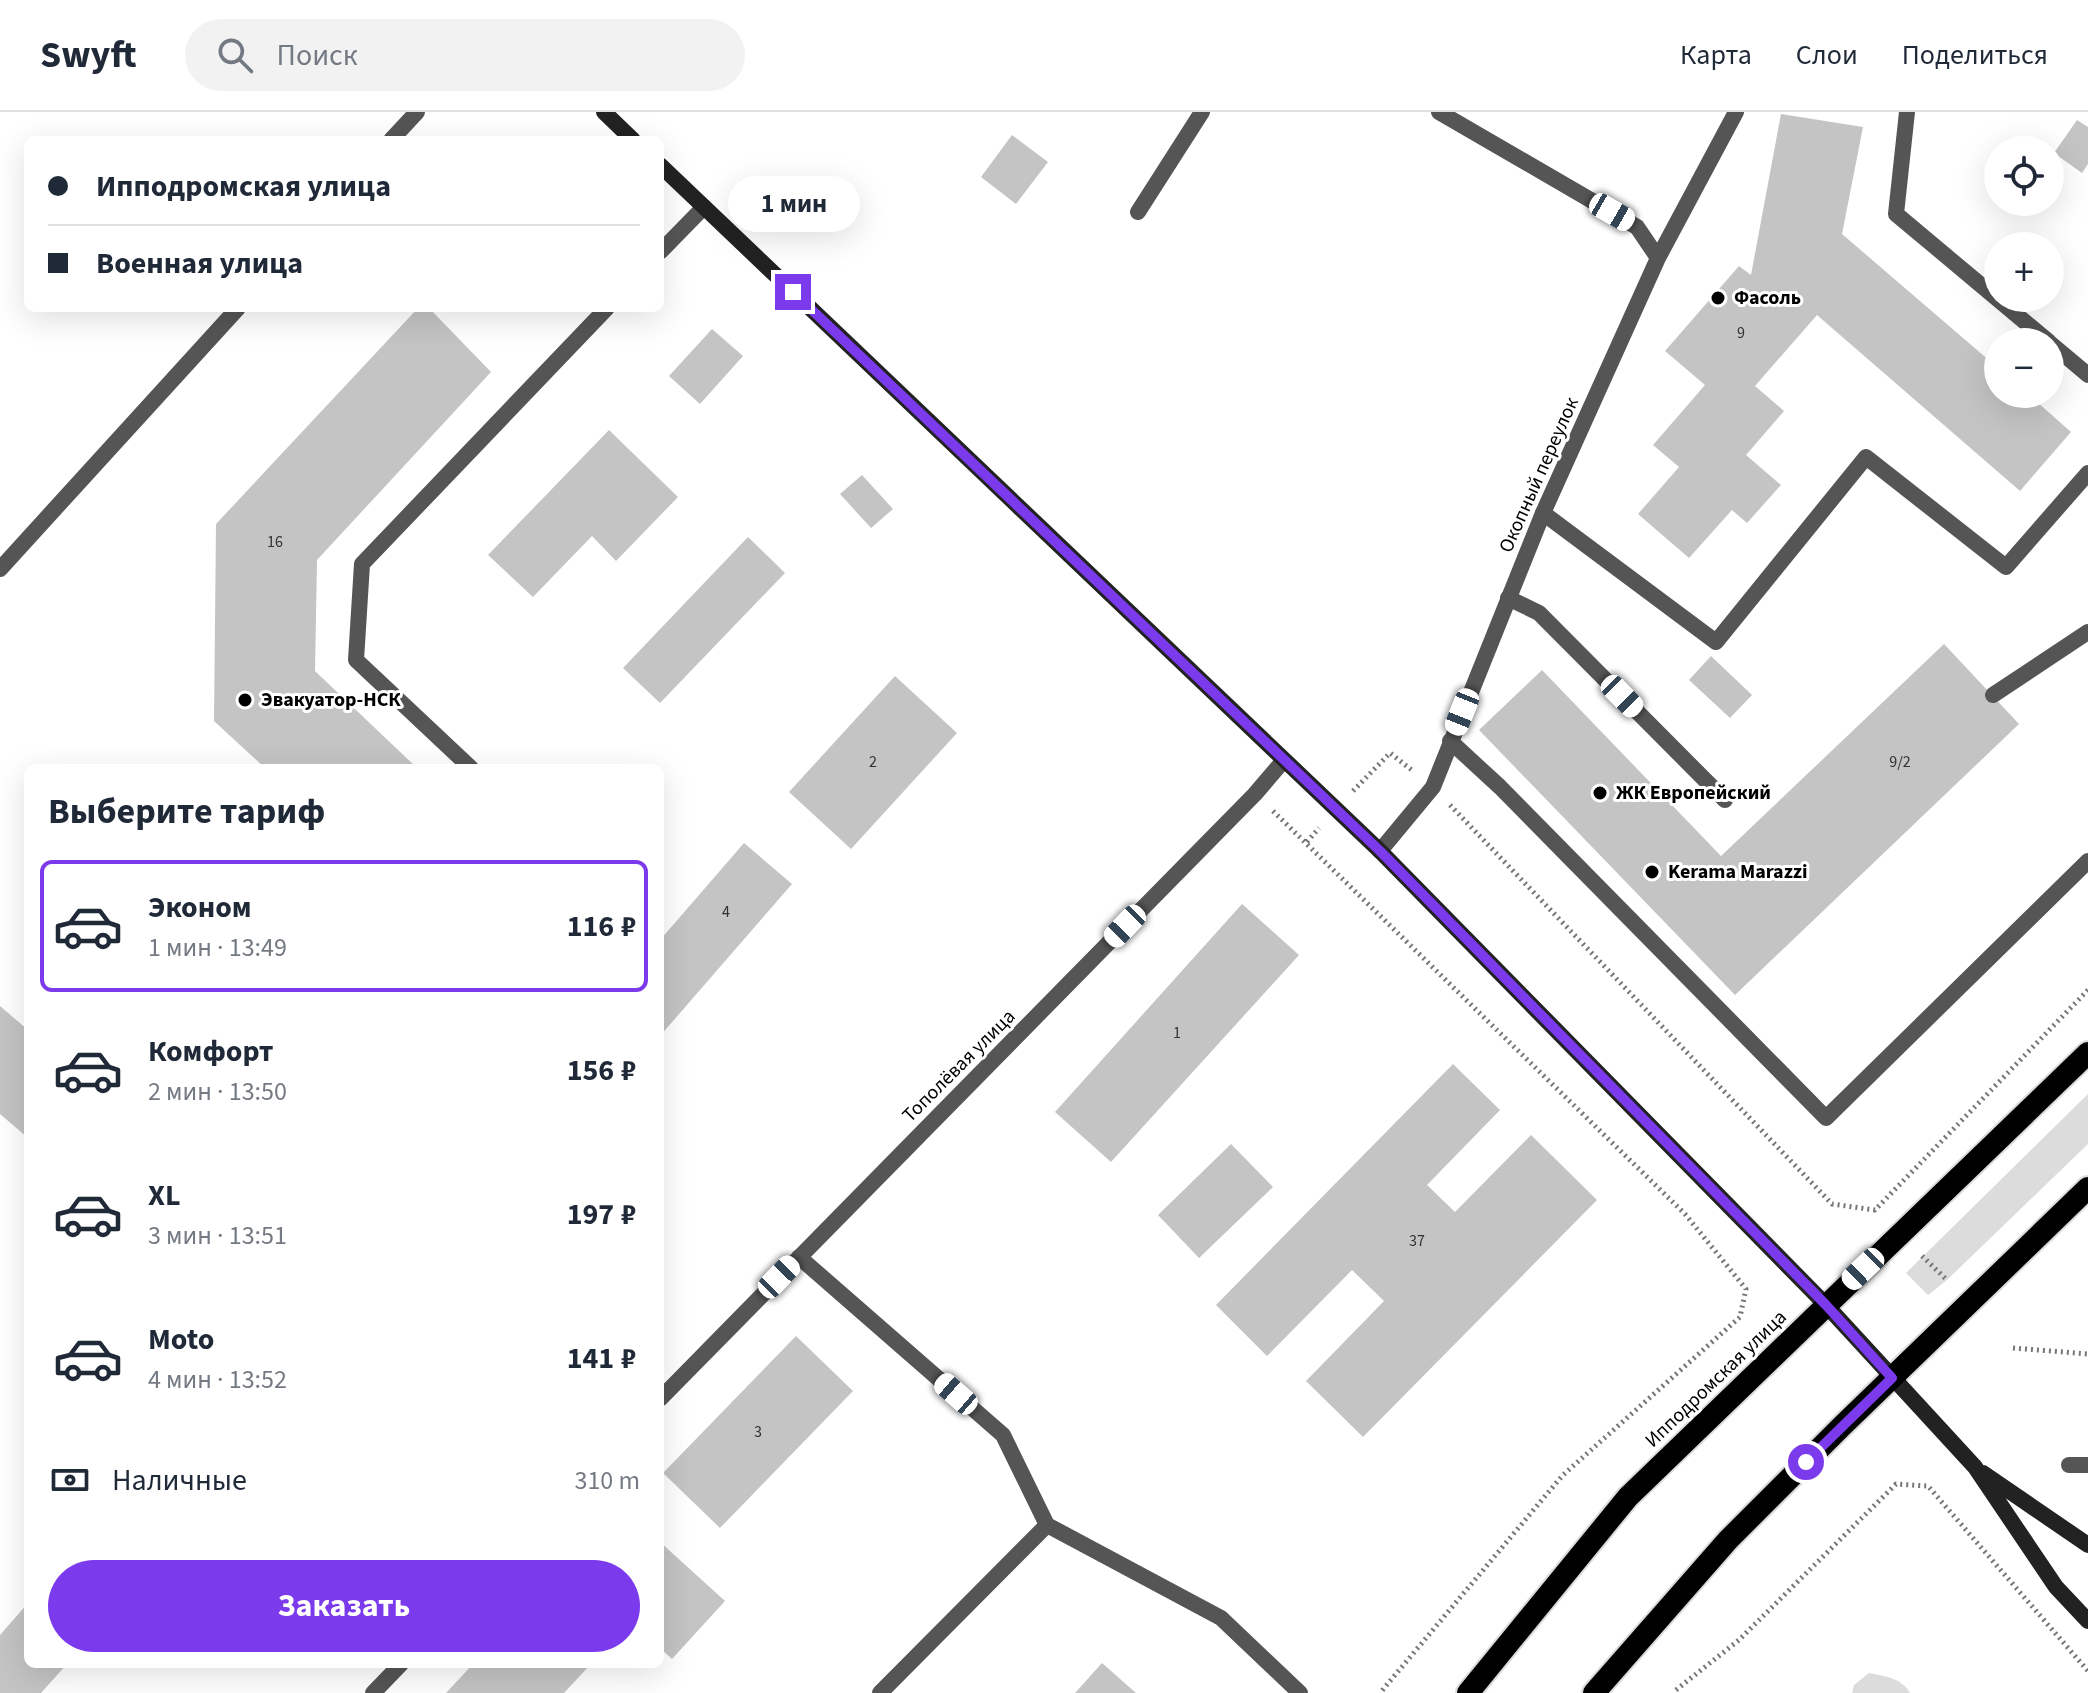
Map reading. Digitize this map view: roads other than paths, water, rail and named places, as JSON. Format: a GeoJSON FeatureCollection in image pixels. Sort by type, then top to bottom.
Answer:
{"type":"FeatureCollection","features":[{"type":"Feature","properties":{"kind":"highway","name":"Ипподромская улица"},"geometry":{"type":"LineString","coordinates":[[1468,1693],[1628,1497],[2088,1053]]}},
{"type":"Feature","properties":{"kind":"highway"},"geometry":{"type":"LineString","coordinates":[[1594,1693],[1728,1540],[2088,1188]]}},
{"type":"Feature","properties":{"kind":"main road"},"geometry":{"type":"LineString","coordinates":[[604,112],[629,136]]}},
{"type":"Feature","properties":{"kind":"main road"},"geometry":{"type":"LineString","coordinates":[[664,169],[1380,851],[1826,1305],[1975,1467],[2056,1587],[2088,1621]]}},
{"type":"Feature","properties":{"kind":"main road"},"geometry":{"type":"LineString","coordinates":[[1975,1467],[2088,1545]]}},
{"type":"Feature","properties":{"kind":"street"},"geometry":{"type":"LineString","coordinates":[[395,136],[417,112]]}},
{"type":"Feature","properties":{"kind":"street"},"geometry":{"type":"LineString","coordinates":[[1138,212],[1202,112]]}},
{"type":"Feature","properties":{"kind":"street"},"geometry":{"type":"LineString","coordinates":[[1439,112],[1637,227],[1658,258]]}},
{"type":"Feature","properties":{"kind":"street","name":"Окопный переулок"},"geometry":{"type":"LineString","coordinates":[[1380,851],[1433,787],[1543,513],[1658,258],[1736,112]]}},
{"type":"Feature","properties":{"kind":"street"},"geometry":{"type":"LineString","coordinates":[[1907,112],[1896,214],[2032,328]]}},
{"type":"Feature","properties":{"kind":"street"},"geometry":{"type":"LineString","coordinates":[[664,248],[704,207]]}},
{"type":"Feature","properties":{"kind":"street"},"geometry":{"type":"LineString","coordinates":[[0,569],[234,312]]}},
{"type":"Feature","properties":{"kind":"street"},"geometry":{"type":"LineString","coordinates":[[467,764],[356,660],[362,564],[603,312]]}},
{"type":"Feature","properties":{"kind":"street"},"geometry":{"type":"LineString","coordinates":[[2064,355],[2088,375]]}},
{"type":"Feature","properties":{"kind":"street"},"geometry":{"type":"LineString","coordinates":[[1543,513],[1716,642],[1866,457],[2006,567],[2088,473]]}},
{"type":"Feature","properties":{"kind":"street"},"geometry":{"type":"LineString","coordinates":[[1508,598],[1539,613],[1725,800]]}},
{"type":"Feature","properties":{"kind":"street"},"geometry":{"type":"LineString","coordinates":[[1993,695],[2088,632]]}},
{"type":"Feature","properties":{"kind":"street"},"geometry":{"type":"LineString","coordinates":[[1450,741],[1500,787],[1826,1118],[2088,861]]}},
{"type":"Feature","properties":{"kind":"street","name":"Тополёвая улица"},"geometry":{"type":"LineString","coordinates":[[664,1395],[1255,794],[1284,760]]}},
{"type":"Feature","properties":{"kind":"street"},"geometry":{"type":"LineString","coordinates":[[799,1257],[1003,1435],[1047,1525],[1221,1618],[1300,1693]]}},
{"type":"Feature","properties":{"kind":"street"},"geometry":{"type":"LineString","coordinates":[[2069,1465],[2088,1465]]}},
{"type":"Feature","properties":{"kind":"street"},"geometry":{"type":"LineString","coordinates":[[880,1693],[1047,1525]]}},
{"type":"Feature","properties":{"kind":"street"},"geometry":{"type":"LineString","coordinates":[[373,1693],[397,1668]]}},
{"type":"Feature","properties":{"kind":"place","name":"Фасоль"},"geometry":{"type":"Point","coordinates":[1718,298]}},
{"type":"Feature","properties":{"kind":"place","name":"Эвакуатор-НСК"},"geometry":{"type":"Point","coordinates":[245,700]}},
{"type":"Feature","properties":{"kind":"place","name":"ЖК Европейский"},"geometry":{"type":"Point","coordinates":[1600,793]}},
{"type":"Feature","properties":{"kind":"place","name":"Kerama Marazzi"},"geometry":{"type":"Point","coordinates":[1652,872]}}]}
